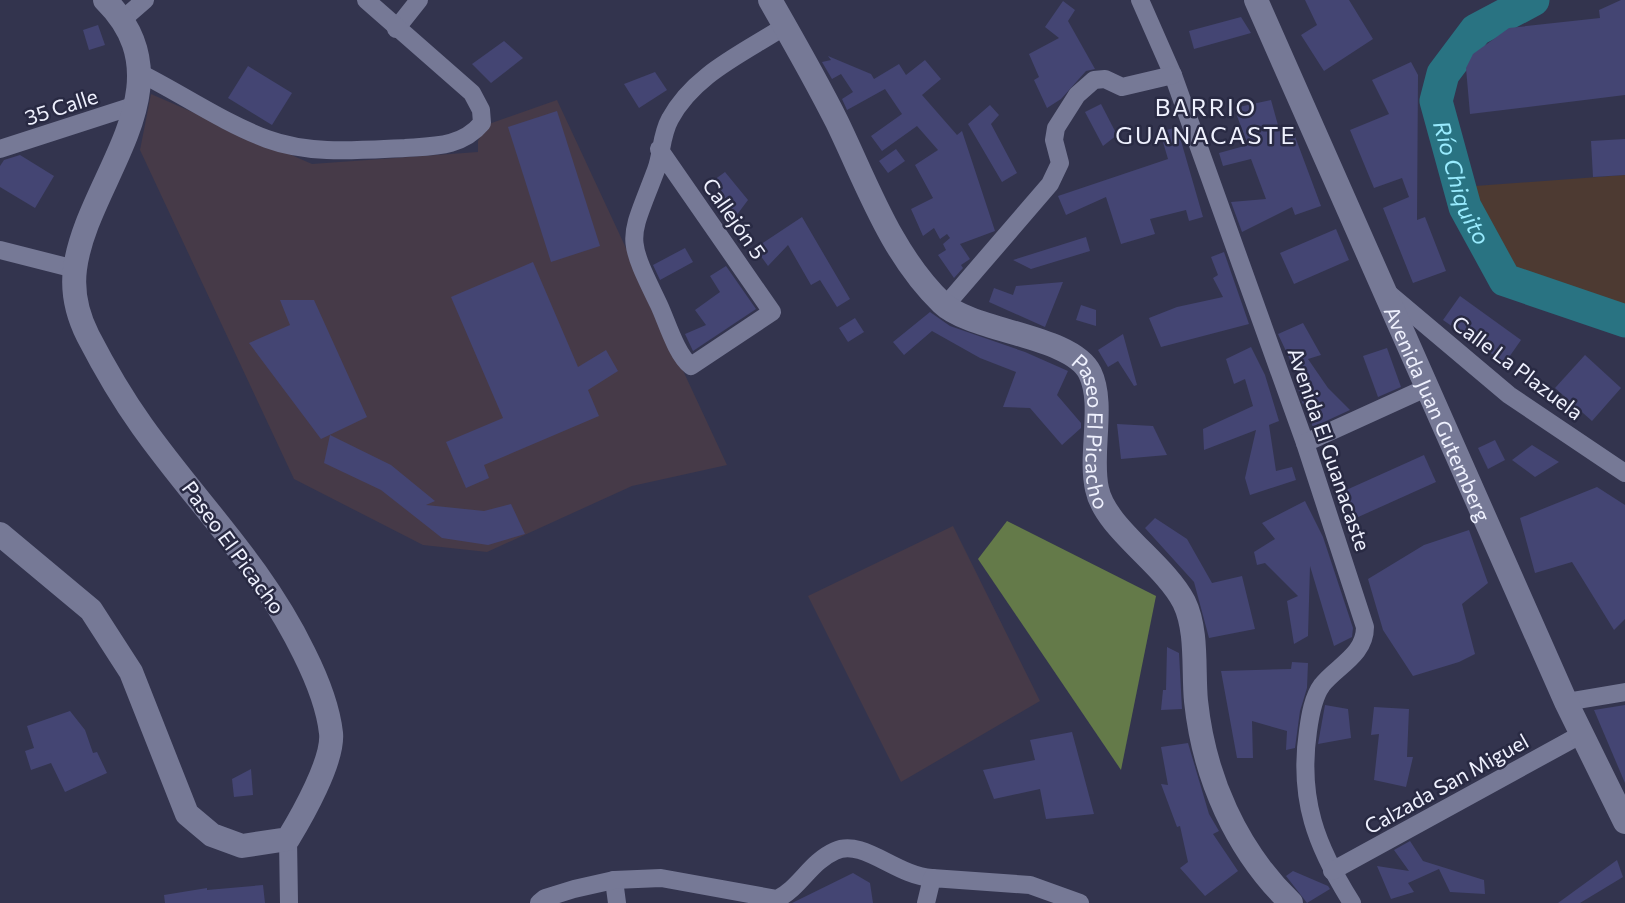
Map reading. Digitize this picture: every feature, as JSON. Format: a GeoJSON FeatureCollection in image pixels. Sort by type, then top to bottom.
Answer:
{"type":"FeatureCollection","features":[{"type":"Feature","properties":{"kind":"street","name":"Paseo El Picacho"},"geometry":{"type":"LineString","coordinates":[[106,0],[122,20],[135,48],[139,73],[136,105],[118,159],[85,234],[75,269],[80,319],[101,361],[142,426],[246,556],[283,611],[317,679],[332,735],[316,791],[288,839]]}},
{"type":"Feature","properties":{"kind":"street"},"geometry":{"type":"LineString","coordinates":[[122,20],[145,0]]}},
{"type":"Feature","properties":{"kind":"street"},"geometry":{"type":"LineString","coordinates":[[139,73],[269,139],[306,147],[333,150],[441,146],[470,137],[482,123],[481,110],[472,93],[366,0]]}},
{"type":"Feature","properties":{"kind":"street"},"geometry":{"type":"LineString","coordinates":[[396,29],[419,0]]}},
{"type":"Feature","properties":{"kind":"street","name":"Paseo El Picacho"},"geometry":{"type":"LineString","coordinates":[[770,0],[822,91],[894,244],[945,306],[967,319],[1030,337],[1087,366],[1092,376],[1096,416],[1097,490],[1109,512],[1130,538],[1155,562],[1185,605],[1193,645],[1196,702],[1202,739],[1220,797],[1247,852],[1267,880],[1291,903]]}},
{"type":"Feature","properties":{"kind":"street","name":"Avenida El Guanacaste"},"geometry":{"type":"LineString","coordinates":[[1140,0],[1173,75],[1305,443],[1365,627],[1363,644],[1321,686],[1311,713],[1304,784],[1313,829],[1332,871],[1352,903]]}},
{"type":"Feature","properties":{"kind":"street","name":"Avenida Juan Gutemberg"},"geometry":{"type":"LineString","coordinates":[[1256,0],[1566,702],[1625,822]]}},
{"type":"Feature","properties":{"kind":"street"},"geometry":{"type":"LineString","coordinates":[[659,149],[669,119],[706,76],[785,26]]}},
{"type":"Feature","properties":{"kind":"street"},"geometry":{"type":"LineString","coordinates":[[945,306],[1050,184],[1060,163],[1055,140],[1056,128],[1077,94],[1094,80],[1104,79],[1122,87],[1173,75]]}},
{"type":"Feature","properties":{"kind":"street","name":"35 Calle"},"geometry":{"type":"LineString","coordinates":[[0,149],[136,105]]}},
{"type":"Feature","properties":{"kind":"street","name":"Callejón 5"},"geometry":{"type":"LineString","coordinates":[[659,149],[772,312],[692,365],[687,363],[635,252],[632,233],[657,167],[659,149]]}},
{"type":"Feature","properties":{"kind":"street"},"geometry":{"type":"LineString","coordinates":[[0,250],[75,269]]}},
{"type":"Feature","properties":{"kind":"street","name":"Calle La Plazuela"},"geometry":{"type":"LineString","coordinates":[[1387,293],[1509,395],[1625,473]]}},
{"type":"Feature","properties":{"kind":"street"},"geometry":{"type":"LineString","coordinates":[[1305,443],[1428,387]]}},
{"type":"Feature","properties":{"kind":"street"},"geometry":{"type":"LineString","coordinates":[[0,534],[91,610],[131,672],[187,814],[212,835],[242,846],[288,839],[289,903]]}},
{"type":"Feature","properties":{"kind":"street"},"geometry":{"type":"LineString","coordinates":[[1566,702],[1625,692]]}},
{"type":"Feature","properties":{"kind":"street","name":"Calzada San Miguel"},"geometry":{"type":"LineString","coordinates":[[1332,871],[1582,734]]}},
{"type":"Feature","properties":{"kind":"street"},"geometry":{"type":"LineString","coordinates":[[540,903],[564,892],[614,880],[661,878],[777,901],[791,892],[813,865],[836,850],[857,847],[914,877],[1030,885],[1080,903]]}},
{"type":"Feature","properties":{"kind":"street"},"geometry":{"type":"LineString","coordinates":[[926,903],[932,878]]}},
{"type":"Feature","properties":{"kind":"street"},"geometry":{"type":"LineString","coordinates":[[614,880],[617,903]]}},
{"type":"Feature","properties":{"kind":"shaded area"},"geometry":{"type":"Polygon","coordinates":[[[151,94],[312,164],[478,152],[478,141],[486,125],[557,100],[727,465],[632,486],[487,552],[423,545],[294,479],[140,150],[151,94]]]}},
{"type":"Feature","properties":{"kind":"shaded area"},"geometry":{"type":"Polygon","coordinates":[[[1625,175],[1625,304],[1612,310],[1511,273],[1476,208],[1475,186],[1625,175]]]}},
{"type":"Feature","properties":{"kind":"shaded area"},"geometry":{"type":"Polygon","coordinates":[[[953,526],[1040,701],[901,782],[808,596],[953,526]]]}},
{"type":"Feature","properties":{"kind":"green space"},"geometry":{"type":"Polygon","coordinates":[[[1007,521],[1156,596],[1121,770],[978,559],[1007,521]]]}},
{"type":"Feature","properties":{"kind":"building"},"geometry":{"type":"Polygon","coordinates":[[[1305,0],[1349,0],[1373,39],[1324,71],[1301,35],[1317,25],[1305,0]]]}},
{"type":"Feature","properties":{"kind":"building"},"geometry":{"type":"Polygon","coordinates":[[[1625,0],[1625,95],[1470,114],[1466,68],[1473,54],[1509,28],[1600,18],[1599,10],[1625,0]]]}},
{"type":"Feature","properties":{"kind":"building"},"geometry":{"type":"Polygon","coordinates":[[[1063,1],[1075,10],[1068,21],[1095,69],[1086,71],[1061,99],[1047,108],[1034,80],[1039,77],[1029,54],[1059,38],[1045,27],[1063,1]]]}},
{"type":"Feature","properties":{"kind":"building"},"geometry":{"type":"Polygon","coordinates":[[[1241,17],[1251,33],[1194,49],[1189,31],[1241,17]]]}},
{"type":"Feature","properties":{"kind":"building"},"geometry":{"type":"Polygon","coordinates":[[[98,25],[105,45],[89,50],[83,30],[98,25]]]}},
{"type":"Feature","properties":{"kind":"building"},"geometry":{"type":"Polygon","coordinates":[[[504,41],[523,58],[491,83],[472,64],[504,41]]]}},
{"type":"Feature","properties":{"kind":"building"},"geometry":{"type":"Polygon","coordinates":[[[828,56],[871,74],[874,79],[899,64],[906,75],[925,60],[941,79],[922,95],[957,135],[962,131],[995,231],[960,244],[970,259],[961,265],[963,268],[954,278],[938,255],[946,250],[943,244],[950,238],[947,234],[940,239],[934,228],[923,236],[911,209],[933,198],[915,165],[938,150],[917,126],[882,151],[871,136],[902,114],[885,89],[847,110],[842,99],[853,92],[841,74],[832,79],[822,62],[831,60],[828,56]]]}},
{"type":"Feature","properties":{"kind":"building"},"geometry":{"type":"Polygon","coordinates":[[[1411,62],[1418,75],[1417,220],[1425,217],[1446,271],[1413,283],[1383,208],[1409,197],[1402,178],[1374,188],[1350,130],[1389,114],[1372,80],[1411,62]]]}},
{"type":"Feature","properties":{"kind":"building"},"geometry":{"type":"Polygon","coordinates":[[[248,66],[292,93],[272,125],[228,98],[248,66]]]}},
{"type":"Feature","properties":{"kind":"building"},"geometry":{"type":"Polygon","coordinates":[[[655,72],[667,90],[639,108],[624,84],[655,72]]]}},
{"type":"Feature","properties":{"kind":"building"},"geometry":{"type":"Polygon","coordinates":[[[1271,100],[1281,136],[1293,131],[1321,206],[1295,215],[1292,207],[1242,232],[1231,202],[1266,199],[1251,159],[1223,166],[1219,153],[1248,145],[1234,108],[1271,100]]]}},
{"type":"Feature","properties":{"kind":"building"},"geometry":{"type":"Polygon","coordinates":[[[1101,104],[1117,135],[1103,146],[1085,112],[1101,104]]]}},
{"type":"Feature","properties":{"kind":"building"},"geometry":{"type":"Polygon","coordinates":[[[990,105],[999,115],[991,124],[1017,173],[1002,182],[968,124],[990,105]]]}},
{"type":"Feature","properties":{"kind":"building"},"geometry":{"type":"Polygon","coordinates":[[[557,111],[600,246],[551,262],[508,127],[557,111]]]}},
{"type":"Feature","properties":{"kind":"building"},"geometry":{"type":"Polygon","coordinates":[[[1177,127],[1203,217],[1189,221],[1186,210],[1150,219],[1155,234],[1121,244],[1106,197],[1066,215],[1058,196],[1168,159],[1160,132],[1177,127]]]}},
{"type":"Feature","properties":{"kind":"building"},"geometry":{"type":"Polygon","coordinates":[[[1625,139],[1625,175],[1593,177],[1591,141],[1625,139]]]}},
{"type":"Feature","properties":{"kind":"building"},"geometry":{"type":"Polygon","coordinates":[[[896,149],[905,161],[888,173],[879,161],[896,149]]]}},
{"type":"Feature","properties":{"kind":"building"},"geometry":{"type":"Polygon","coordinates":[[[20,155],[54,176],[35,208],[0,187],[0,166],[4,160],[20,155]]]}},
{"type":"Feature","properties":{"kind":"building"},"geometry":{"type":"Polygon","coordinates":[[[725,172],[748,200],[736,216],[720,196],[723,193],[714,180],[725,172]]]}},
{"type":"Feature","properties":{"kind":"building"},"geometry":{"type":"Polygon","coordinates":[[[802,217],[850,299],[837,307],[820,280],[811,285],[788,245],[768,266],[755,248],[802,217]]]}},
{"type":"Feature","properties":{"kind":"building"},"geometry":{"type":"Polygon","coordinates":[[[1336,229],[1349,260],[1294,284],[1280,253],[1336,229]]]}},
{"type":"Feature","properties":{"kind":"building"},"geometry":{"type":"Polygon","coordinates":[[[1086,237],[1090,251],[1031,269],[1013,260],[1086,237]]]}},
{"type":"Feature","properties":{"kind":"building"},"geometry":{"type":"Polygon","coordinates":[[[685,248],[693,262],[660,280],[653,265],[685,248]]]}},
{"type":"Feature","properties":{"kind":"building"},"geometry":{"type":"Polygon","coordinates":[[[1224,252],[1249,324],[1161,347],[1149,318],[1177,307],[1223,297],[1213,278],[1218,275],[1211,257],[1224,252]]]}},
{"type":"Feature","properties":{"kind":"building"},"geometry":{"type":"Polygon","coordinates":[[[533,262],[578,367],[606,350],[618,371],[588,390],[599,416],[484,465],[489,478],[466,488],[446,442],[503,418],[451,297],[533,262]]]}},
{"type":"Feature","properties":{"kind":"building"},"geometry":{"type":"Polygon","coordinates":[[[726,266],[756,309],[693,351],[685,334],[706,325],[695,310],[720,292],[710,276],[726,266]]]}},
{"type":"Feature","properties":{"kind":"building"},"geometry":{"type":"Polygon","coordinates":[[[1063,282],[1045,327],[989,302],[994,288],[1013,295],[1016,286],[1063,282]]]}},
{"type":"Feature","properties":{"kind":"building"},"geometry":{"type":"Polygon","coordinates":[[[1460,296],[1521,340],[1505,363],[1443,320],[1460,296]]]}},
{"type":"Feature","properties":{"kind":"building"},"geometry":{"type":"Polygon","coordinates":[[[280,300],[314,300],[367,417],[321,439],[249,343],[290,325],[280,300]]]}},
{"type":"Feature","properties":{"kind":"building"},"geometry":{"type":"Polygon","coordinates":[[[1081,305],[1096,310],[1096,326],[1076,320],[1081,305]]]}},
{"type":"Feature","properties":{"kind":"building"},"geometry":{"type":"Polygon","coordinates":[[[930,312],[950,326],[1025,352],[1068,371],[1057,395],[1081,423],[1081,428],[1062,445],[1030,408],[1003,407],[1016,372],[980,358],[932,331],[904,355],[893,342],[930,312]]]}},
{"type":"Feature","properties":{"kind":"building"},"geometry":{"type":"Polygon","coordinates":[[[855,318],[864,332],[848,342],[839,328],[855,318]]]}},
{"type":"Feature","properties":{"kind":"building"},"geometry":{"type":"Polygon","coordinates":[[[1303,323],[1321,355],[1308,359],[1328,388],[1350,410],[1313,427],[1302,402],[1296,381],[1299,379],[1278,334],[1303,323]]]}},
{"type":"Feature","properties":{"kind":"building"},"geometry":{"type":"Polygon","coordinates":[[[1123,334],[1137,385],[1134,386],[1118,361],[1108,367],[1098,350],[1123,334]]]}},
{"type":"Feature","properties":{"kind":"building"},"geometry":{"type":"Polygon","coordinates":[[[1251,347],[1265,375],[1279,421],[1269,425],[1276,471],[1292,467],[1296,480],[1250,495],[1245,478],[1256,430],[1204,450],[1203,429],[1253,406],[1245,379],[1234,384],[1226,359],[1251,347]]]}},
{"type":"Feature","properties":{"kind":"building"},"geometry":{"type":"Polygon","coordinates":[[[1387,348],[1401,387],[1378,397],[1363,356],[1387,348]]]}},
{"type":"Feature","properties":{"kind":"building"},"geometry":{"type":"Polygon","coordinates":[[[1585,355],[1621,388],[1592,421],[1555,388],[1585,355]]]}},
{"type":"Feature","properties":{"kind":"building"},"geometry":{"type":"Polygon","coordinates":[[[1117,424],[1153,426],[1167,455],[1121,459],[1117,424]]]}},
{"type":"Feature","properties":{"kind":"building"},"geometry":{"type":"Polygon","coordinates":[[[330,435],[391,465],[435,501],[426,505],[484,511],[511,504],[525,534],[488,545],[442,538],[381,490],[324,463],[330,435]]]}},
{"type":"Feature","properties":{"kind":"building"},"geometry":{"type":"Polygon","coordinates":[[[1495,440],[1505,460],[1488,469],[1478,448],[1495,440]]]}},
{"type":"Feature","properties":{"kind":"building"},"geometry":{"type":"Polygon","coordinates":[[[1532,445],[1559,462],[1535,477],[1512,460],[1532,445]]]}},
{"type":"Feature","properties":{"kind":"building"},"geometry":{"type":"Polygon","coordinates":[[[1424,455],[1436,482],[1356,518],[1344,491],[1424,455]]]}},
{"type":"Feature","properties":{"kind":"building"},"geometry":{"type":"Polygon","coordinates":[[[1597,487],[1625,505],[1625,619],[1614,630],[1572,562],[1535,573],[1520,518],[1597,487]]]}},
{"type":"Feature","properties":{"kind":"building"},"geometry":{"type":"Polygon","coordinates":[[[1305,501],[1323,537],[1353,628],[1352,637],[1334,646],[1310,566],[1308,636],[1294,644],[1287,601],[1298,596],[1265,563],[1257,565],[1254,552],[1275,539],[1262,523],[1305,501]]]}},
{"type":"Feature","properties":{"kind":"building"},"geometry":{"type":"Polygon","coordinates":[[[1155,518],[1187,539],[1212,583],[1242,576],[1255,629],[1209,638],[1194,582],[1145,528],[1155,518]]]}},
{"type":"Feature","properties":{"kind":"building"},"geometry":{"type":"Polygon","coordinates":[[[1469,530],[1488,583],[1462,604],[1475,654],[1459,662],[1413,676],[1383,630],[1368,579],[1424,545],[1469,530]]]}},
{"type":"Feature","properties":{"kind":"building"},"geometry":{"type":"Polygon","coordinates":[[[1167,647],[1179,653],[1182,709],[1161,710],[1163,690],[1166,690],[1167,647]]]}},
{"type":"Feature","properties":{"kind":"building"},"geometry":{"type":"Polygon","coordinates":[[[1292,662],[1308,663],[1307,688],[1300,711],[1295,748],[1286,750],[1287,731],[1252,721],[1253,758],[1237,758],[1221,671],[1291,669],[1292,662]]]}},
{"type":"Feature","properties":{"kind":"building"},"geometry":{"type":"Polygon","coordinates":[[[1325,705],[1348,709],[1351,738],[1318,744],[1325,705]]]}},
{"type":"Feature","properties":{"kind":"building"},"geometry":{"type":"Polygon","coordinates":[[[1625,705],[1625,783],[1594,710],[1625,705]]]}},
{"type":"Feature","properties":{"kind":"building"},"geometry":{"type":"Polygon","coordinates":[[[1374,707],[1409,709],[1407,757],[1413,757],[1406,787],[1374,780],[1379,734],[1371,735],[1374,707]]]}},
{"type":"Feature","properties":{"kind":"building"},"geometry":{"type":"Polygon","coordinates":[[[70,711],[85,730],[93,753],[97,752],[107,773],[65,792],[51,763],[31,770],[25,751],[34,748],[27,726],[70,711]]]}},
{"type":"Feature","properties":{"kind":"building"},"geometry":{"type":"Polygon","coordinates":[[[1072,732],[1094,814],[1046,819],[1040,789],[994,799],[983,770],[1035,760],[1030,740],[1072,732]]]}},
{"type":"Feature","properties":{"kind":"building"},"geometry":{"type":"Polygon","coordinates":[[[1188,743],[1209,814],[1219,831],[1213,834],[1238,871],[1205,896],[1180,868],[1188,862],[1180,826],[1177,827],[1161,784],[1168,785],[1161,747],[1188,743]]]}},
{"type":"Feature","properties":{"kind":"building"},"geometry":{"type":"Polygon","coordinates":[[[251,769],[253,795],[234,797],[232,779],[251,769]]]}},
{"type":"Feature","properties":{"kind":"building"},"geometry":{"type":"Polygon","coordinates":[[[1410,841],[1423,861],[1484,880],[1485,894],[1450,892],[1439,869],[1408,883],[1414,892],[1391,899],[1377,866],[1409,871],[1394,850],[1410,841]]]}},
{"type":"Feature","properties":{"kind":"building"},"geometry":{"type":"Polygon","coordinates":[[[1617,860],[1623,877],[1580,903],[1558,903],[1617,860]]]}},
{"type":"Feature","properties":{"kind":"building"},"geometry":{"type":"Polygon","coordinates":[[[1293,871],[1330,889],[1307,903],[1286,876],[1293,871]]]}},
{"type":"Feature","properties":{"kind":"building"},"geometry":{"type":"Polygon","coordinates":[[[853,873],[870,883],[873,903],[792,903],[853,873]]]}},
{"type":"Feature","properties":{"kind":"building"},"geometry":{"type":"Polygon","coordinates":[[[263,885],[265,903],[165,903],[164,895],[207,888],[263,885]]]}},
{"type":"Feature","properties":{"kind":"waterway","name":"Río Chiquito"},"geometry":{"type":"LineString","coordinates":[[1533,0],[1476,30],[1443,74],[1436,101],[1465,207],[1505,280],[1625,321]]}},
{"type":"Feature","properties":{"kind":"district","name":"BARRIO GUANACASTE"},"geometry":{"type":"Point","coordinates":[1206,120]}}]}
